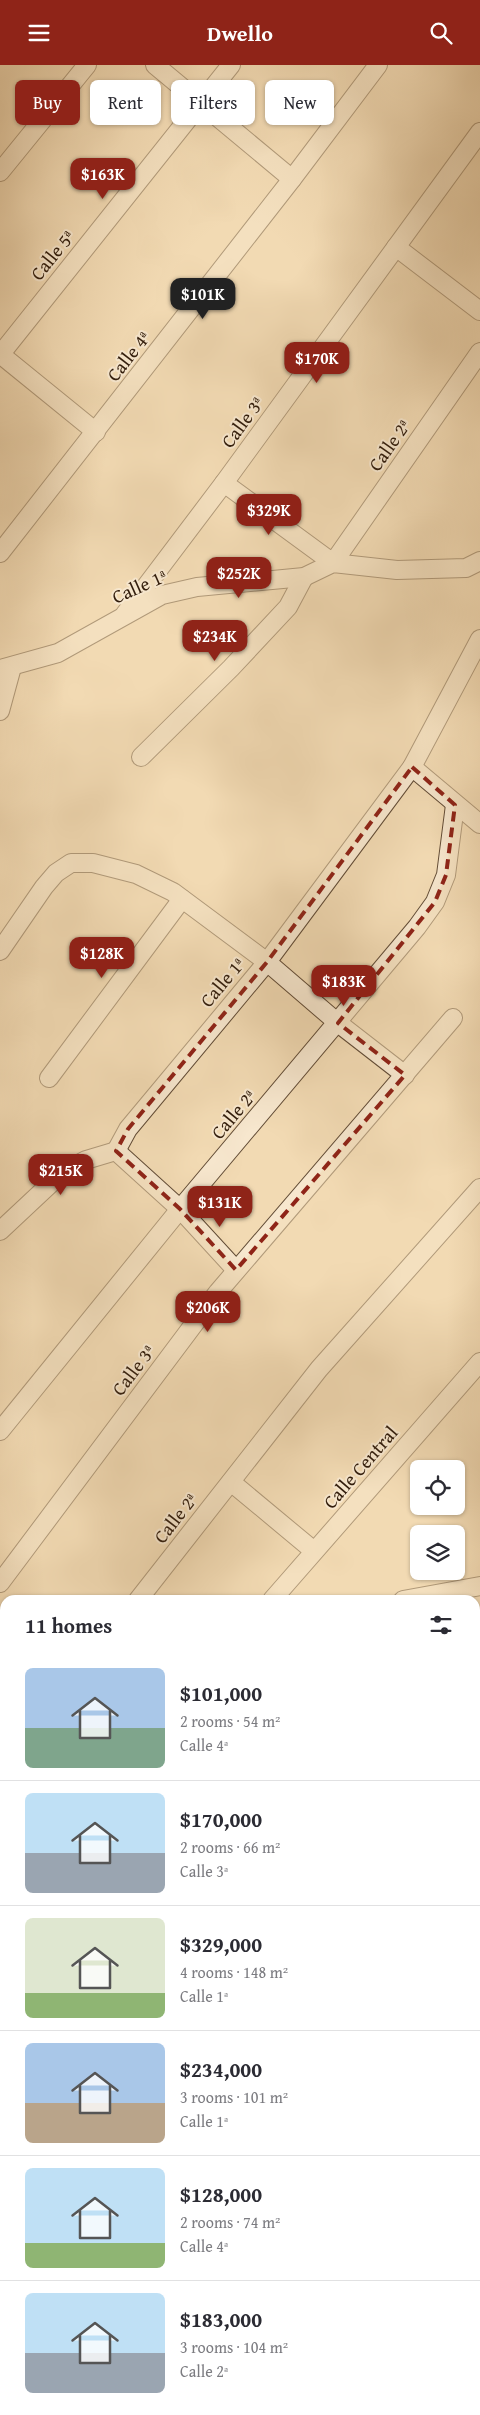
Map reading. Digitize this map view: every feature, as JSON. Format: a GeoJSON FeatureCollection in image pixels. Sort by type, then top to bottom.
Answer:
{"type":"FeatureCollection","features":[{"type":"Feature","properties":{"kind":"street"},"geometry":{"type":"LineString","coordinates":[[0,172],[87,65]]}},
{"type":"Feature","properties":{"kind":"street"},"geometry":{"type":"LineString","coordinates":[[155,65],[173,80]]}},
{"type":"Feature","properties":{"kind":"street","name":"Calle 5ª"},"geometry":{"type":"LineString","coordinates":[[219,80],[231,65]]}},
{"type":"Feature","properties":{"kind":"street","name":"Calle 4ª"},"geometry":{"type":"LineString","coordinates":[[0,553],[292,179],[378,65]]}},
{"type":"Feature","properties":{"kind":"street","name":"Calle 5ª"},"geometry":{"type":"LineString","coordinates":[[0,354],[184,125]]}},
{"type":"Feature","properties":{"kind":"street"},"geometry":{"type":"LineString","coordinates":[[226,125],[292,179]]}},
{"type":"Feature","properties":{"kind":"street","name":"Calle 3ª"},"geometry":{"type":"LineString","coordinates":[[125,614],[224,483],[480,132]]}},
{"type":"Feature","properties":{"kind":"street"},"geometry":{"type":"LineString","coordinates":[[396,247],[480,311]]}},
{"type":"Feature","properties":{"kind":"street","name":"Calle 2ª"},"geometry":{"type":"LineString","coordinates":[[333,563],[480,352]]}},
{"type":"Feature","properties":{"kind":"street"},"geometry":{"type":"LineString","coordinates":[[0,354],[96,432]]}},
{"type":"Feature","properties":{"kind":"street"},"geometry":{"type":"LineString","coordinates":[[224,483],[333,563],[397,569],[466,568],[480,561]]}},
{"type":"Feature","properties":{"kind":"street","name":"Calle 1ª"},"geometry":{"type":"LineString","coordinates":[[6,668],[58,653],[162,595],[197,587],[304,577],[333,563]]}},
{"type":"Feature","properties":{"kind":"street"},"geometry":{"type":"LineString","coordinates":[[141,757],[231,668],[288,607],[304,577]]}},
{"type":"Feature","properties":{"kind":"street","name":"Calle 1ª"},"geometry":{"type":"LineString","coordinates":[[116,1151],[128,1129],[267,961],[412,767],[480,639]]}},
{"type":"Feature","properties":{"kind":"street"},"geometry":{"type":"LineString","coordinates":[[0,711],[6,668]]}},
{"type":"Feature","properties":{"kind":"street"},"geometry":{"type":"LineString","coordinates":[[412,767],[480,824]]}},
{"type":"Feature","properties":{"kind":"street","name":"Calle 2ª"},"geometry":{"type":"LineString","coordinates":[[0,1431],[180,1209],[338,1023],[435,903],[446,875],[455,805]]}},
{"type":"Feature","properties":{"kind":"street"},"geometry":{"type":"LineString","coordinates":[[0,951],[44,887],[56,873],[71,863],[93,863],[136,874],[182,899],[267,961],[338,1023],[405,1075]]}},
{"type":"Feature","properties":{"kind":"street"},"geometry":{"type":"LineString","coordinates":[[49,1078],[182,899]]}},
{"type":"Feature","properties":{"kind":"street","name":"Calle 3ª"},"geometry":{"type":"LineString","coordinates":[[0,1583],[236,1270],[453,1018]]}},
{"type":"Feature","properties":{"kind":"street"},"geometry":{"type":"LineString","coordinates":[[0,1231],[62,1172],[86,1160],[116,1151],[180,1209],[236,1270]]}},
{"type":"Feature","properties":{"kind":"street","name":"Calle 2ª"},"geometry":{"type":"LineString","coordinates":[[142,1595],[319,1369],[480,1188]]}},
{"type":"Feature","properties":{"kind":"street","name":"Calle Central"},"geometry":{"type":"LineString","coordinates":[[276,1595],[480,1362]]}},
{"type":"Feature","properties":{"kind":"street"},"geometry":{"type":"LineString","coordinates":[[231,1482],[314,1551]]}},
{"type":"Feature","properties":{"kind":"street"},"geometry":{"type":"LineString","coordinates":[[429,1595],[480,1585]]}},
{"type":"Feature","properties":{"kind":"highlighted area"},"geometry":{"type":"Polygon","coordinates":[[[412,767],[455,805],[446,875],[435,902],[338,1023],[405,1075],[236,1270],[180,1209],[116,1151],[128,1129],[267,962],[412,767]]]}}]}
